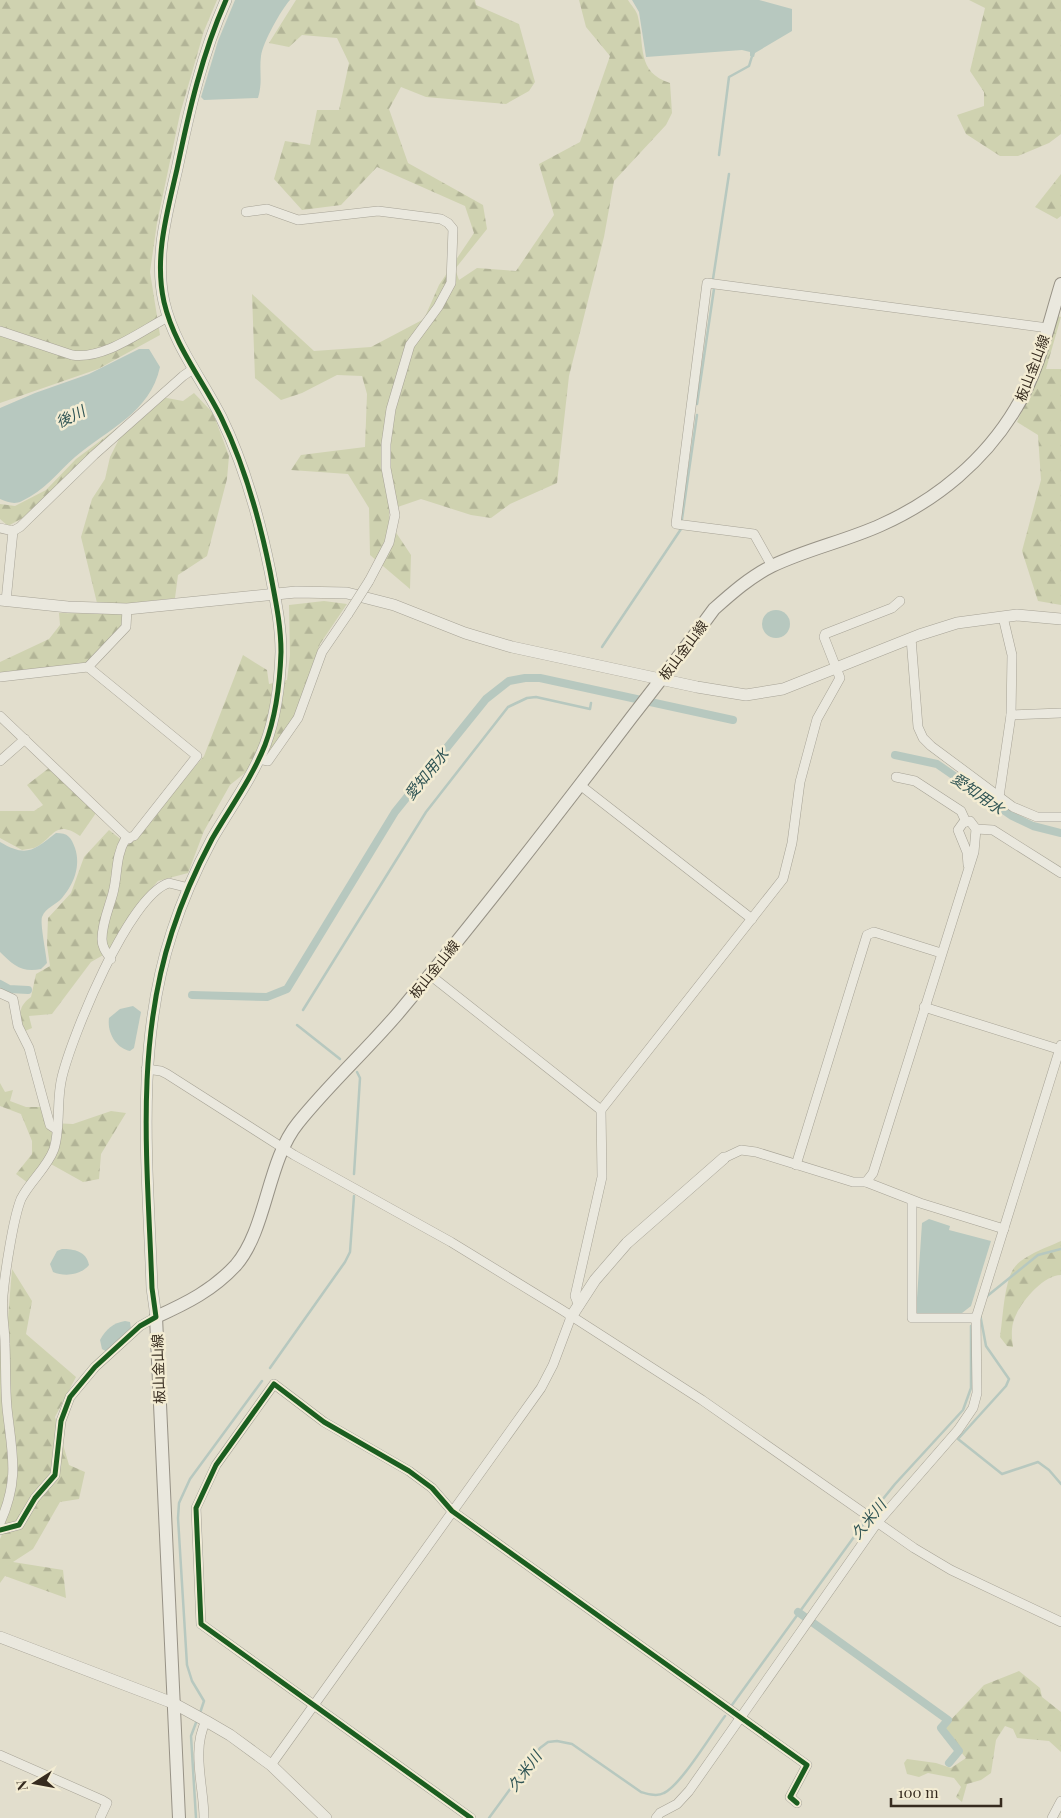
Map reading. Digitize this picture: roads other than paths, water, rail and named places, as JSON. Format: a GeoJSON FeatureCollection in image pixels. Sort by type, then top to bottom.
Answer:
{"type":"FeatureCollection","features":[{"type":"Feature","properties":{"kind":"main road","name":"板山金山線"},"geometry":{"type":"LineString","coordinates":[[178,1818],[156,1317],[192,1301],[218,1284],[238,1262],[252,1235],[283,1148],[296,1125],[319,1098],[387,1027],[430,975],[639,707],[663,679],[714,609],[742,585],[772,566],[881,525],[921,504],[965,472],[1017,408],[1048,328],[1061,284]]}},
{"type":"Feature","properties":{"kind":"street"},"geometry":{"type":"LineString","coordinates":[[0,1530],[19,1525],[35,1498],[55,1475],[62,1415],[70,1397],[79,1384],[140,1326],[156,1317],[152,1288],[146,1069],[160,978],[172,932],[189,888],[211,842],[258,759],[272,718],[279,672],[281,649],[275,596],[251,490],[219,414],[193,369],[168,317],[162,292],[160,268],[166,213],[196,84],[226,0]]}},
{"type":"Feature","properties":{"kind":"street"},"geometry":{"type":"LineString","coordinates":[[246,212],[268,209],[298,220],[378,211],[441,219],[453,229],[451,283],[438,307],[410,345],[390,414],[386,444],[386,468],[395,516],[389,543],[369,580],[322,652],[298,718],[268,761],[258,759]]}},
{"type":"Feature","properties":{"kind":"street"},"geometry":{"type":"LineString","coordinates":[[772,566],[754,534],[676,524],[707,283],[1048,328]]}},
{"type":"Feature","properties":{"kind":"street"},"geometry":{"type":"LineString","coordinates":[[0,331],[72,355],[85,357],[108,349],[168,317]]}},
{"type":"Feature","properties":{"kind":"street"},"geometry":{"type":"LineString","coordinates":[[193,369],[94,455],[43,506],[13,531],[3,600],[60,606],[128,609],[318,591],[368,597],[480,638],[735,694],[756,695],[783,689],[911,638],[957,623],[1028,615],[1061,618]]}},
{"type":"Feature","properties":{"kind":"street"},"geometry":{"type":"LineString","coordinates":[[0,528],[13,531]]}},
{"type":"Feature","properties":{"kind":"street"},"geometry":{"type":"LineString","coordinates":[[579,1306],[575,1296],[602,1177],[600,1110],[783,879],[792,842],[800,782],[817,719],[840,678],[824,637],[825,634],[883,612],[897,605],[900,601]]}},
{"type":"Feature","properties":{"kind":"street"},"geometry":{"type":"LineString","coordinates":[[0,677],[88,667],[126,626],[128,609]]}},
{"type":"Feature","properties":{"kind":"street"},"geometry":{"type":"LineString","coordinates":[[999,797],[1012,715],[1012,655],[1003,617]]}},
{"type":"Feature","properties":{"kind":"street"},"geometry":{"type":"LineString","coordinates":[[911,638],[918,727],[923,738],[941,754],[1013,807],[1030,815],[1061,816]]}},
{"type":"Feature","properties":{"kind":"street"},"geometry":{"type":"LineString","coordinates":[[88,667],[197,756],[129,839],[126,838],[118,854],[114,891],[102,938],[103,948],[111,960]]}},
{"type":"Feature","properties":{"kind":"street"},"geometry":{"type":"LineString","coordinates":[[1012,715],[1061,713]]}},
{"type":"Feature","properties":{"kind":"street"},"geometry":{"type":"LineString","coordinates":[[0,716],[129,839]]}},
{"type":"Feature","properties":{"kind":"street"},"geometry":{"type":"LineString","coordinates":[[0,761],[25,739]]}},
{"type":"Feature","properties":{"kind":"street"},"geometry":{"type":"LineString","coordinates":[[866,1182],[873,1173],[968,865],[974,852],[976,829],[973,824],[966,822],[961,811],[915,781],[896,777]]}},
{"type":"Feature","properties":{"kind":"street"},"geometry":{"type":"LineString","coordinates":[[580,785],[752,919]]}},
{"type":"Feature","properties":{"kind":"street"},"geometry":{"type":"LineString","coordinates":[[966,822],[960,827],[958,833],[967,852],[968,865]]}},
{"type":"Feature","properties":{"kind":"street"},"geometry":{"type":"LineString","coordinates":[[976,829],[993,830],[1061,873]]}},
{"type":"Feature","properties":{"kind":"street"},"geometry":{"type":"LineString","coordinates":[[0,1523],[11,1490],[14,1456],[7,1408],[5,1342],[1,1314],[17,1213],[28,1186],[50,1157],[56,1142],[58,1092],[62,1076],[84,1012],[111,960],[137,912],[153,891],[168,883],[189,888]]}},
{"type":"Feature","properties":{"kind":"street"},"geometry":{"type":"LineString","coordinates":[[796,1164],[867,935],[874,932],[941,953]]}},
{"type":"Feature","properties":{"kind":"street"},"geometry":{"type":"LineString","coordinates":[[430,975],[600,1110]]}},
{"type":"Feature","properties":{"kind":"street"},"geometry":{"type":"LineString","coordinates":[[0,992],[13,999],[18,1026],[29,1048],[50,1125],[56,1129]]}},
{"type":"Feature","properties":{"kind":"street"},"geometry":{"type":"LineString","coordinates":[[656,1818],[660,1813],[677,1804],[690,1791],[877,1522],[958,1430],[973,1408],[978,1392],[976,1318],[1060,1048],[924,1008]]}},
{"type":"Feature","properties":{"kind":"street"},"geometry":{"type":"LineString","coordinates":[[146,1069],[167,1074],[283,1148],[451,1242],[702,1400],[877,1522],[951,1570],[1061,1622]]}},
{"type":"Feature","properties":{"kind":"street"},"geometry":{"type":"LineString","coordinates":[[272,1765],[541,1388],[571,1317],[595,1280],[627,1243],[724,1158],[736,1151],[745,1150],[853,1182],[866,1182],[912,1201],[1004,1229]]}},
{"type":"Feature","properties":{"kind":"street"},"geometry":{"type":"LineString","coordinates":[[912,1201],[912,1318],[976,1318]]}},
{"type":"Feature","properties":{"kind":"street"},"geometry":{"type":"LineString","coordinates":[[471,1818],[201,1624],[196,1508],[216,1465],[274,1384],[324,1422],[409,1471],[432,1488],[452,1511],[807,1765],[790,1797],[797,1803]]}},
{"type":"Feature","properties":{"kind":"street"},"geometry":{"type":"LineString","coordinates":[[0,1637],[173,1704],[206,1721],[230,1735],[272,1765],[326,1818]]}},
{"type":"Feature","properties":{"kind":"street"},"geometry":{"type":"LineString","coordinates":[[204,1818],[199,1747],[200,1732],[206,1721]]}},
{"type":"Feature","properties":{"kind":"street"},"geometry":{"type":"LineString","coordinates":[[0,1755],[107,1803],[100,1818]]}},
{"type":"Feature","properties":{"kind":"street"},"geometry":{"type":"LineString","coordinates":[[1052,1818],[1061,1801]]}},
{"type":"Feature","properties":{"kind":"water"},"geometry":{"type":"Polygon","coordinates":[[[235,0],[290,0],[273,27],[262,50],[258,98],[204,100],[201,97],[218,41],[235,0]]]}},
{"type":"Feature","properties":{"kind":"water"},"geometry":{"type":"Polygon","coordinates":[[[632,0],[759,0],[792,9],[792,31],[755,53],[754,57],[750,56],[750,52],[742,50],[646,57],[639,12],[632,0]]]}},
{"type":"Feature","properties":{"kind":"water","name":"後川"},"geometry":{"type":"Polygon","coordinates":[[[139,349],[149,349],[160,367],[155,383],[147,397],[137,408],[126,419],[75,457],[44,487],[30,497],[16,503],[0,499],[0,408],[35,393],[89,374],[139,349]]]}},
{"type":"Feature","properties":{"kind":"water"},"geometry":{"type":"Polygon","coordinates":[[[776,610],[786,614],[790,624],[786,634],[776,638],[766,634],[762,624],[766,614],[776,610]]]}},
{"type":"Feature","properties":{"kind":"water"},"geometry":{"type":"Polygon","coordinates":[[[56,833],[66,835],[74,844],[77,855],[77,868],[73,881],[66,893],[42,917],[42,932],[47,963],[41,969],[23,969],[9,961],[0,952],[0,842],[17,850],[24,851],[36,848],[56,833]]]}},
{"type":"Feature","properties":{"kind":"water"},"geometry":{"type":"Polygon","coordinates":[[[133,1006],[141,1012],[134,1048],[130,1051],[121,1047],[114,1039],[109,1029],[109,1018],[120,1009],[133,1006]]]}},
{"type":"Feature","properties":{"kind":"water"},"geometry":{"type":"Polygon","coordinates":[[[929,1219],[950,1226],[949,1230],[991,1241],[971,1306],[962,1313],[916,1313],[922,1223],[929,1219]]]}},
{"type":"Feature","properties":{"kind":"water"},"geometry":{"type":"Polygon","coordinates":[[[62,1249],[79,1252],[85,1257],[89,1265],[82,1271],[72,1274],[53,1272],[50,1264],[57,1251],[62,1249]]]}},
{"type":"Feature","properties":{"kind":"water"},"geometry":{"type":"Polygon","coordinates":[[[125,1321],[130,1322],[131,1329],[107,1352],[102,1349],[100,1340],[105,1333],[113,1325],[125,1321]]]}},
{"type":"Feature","properties":{"kind":"waterway"},"geometry":{"type":"LineString","coordinates":[[719,155],[729,77],[749,66],[753,53]]}},
{"type":"Feature","properties":{"kind":"waterway"},"geometry":{"type":"LineString","coordinates":[[713,279],[729,174]]}},
{"type":"Feature","properties":{"kind":"waterway"},"geometry":{"type":"LineString","coordinates":[[697,404],[714,289]]}},
{"type":"Feature","properties":{"kind":"waterway"},"geometry":{"type":"LineString","coordinates":[[682,519],[697,415]]}},
{"type":"Feature","properties":{"kind":"waterway"},"geometry":{"type":"LineString","coordinates":[[602,647],[681,529]]}},
{"type":"Feature","properties":{"kind":"waterway","name":"愛知用水"},"geometry":{"type":"LineString","coordinates":[[192,995],[267,997],[287,989],[395,812],[486,699],[509,681],[540,678],[733,720]]}},
{"type":"Feature","properties":{"kind":"waterway"},"geometry":{"type":"LineString","coordinates":[[303,1010],[426,812],[508,707],[527,698],[536,697],[590,709],[591,703]]}},
{"type":"Feature","properties":{"kind":"waterway","name":"愛知用水"},"geometry":{"type":"LineString","coordinates":[[895,755],[937,764],[1012,816],[1033,826],[1061,833]]}},
{"type":"Feature","properties":{"kind":"waterway","name":"愛知用水"},"geometry":{"type":"LineString","coordinates":[[0,984],[9,989],[28,990]]}},
{"type":"Feature","properties":{"kind":"waterway"},"geometry":{"type":"LineString","coordinates":[[297,1025],[340,1059]]}},
{"type":"Feature","properties":{"kind":"waterway"},"geometry":{"type":"LineString","coordinates":[[354,1174],[360,1078],[357,1072]]}},
{"type":"Feature","properties":{"kind":"waterway"},"geometry":{"type":"LineString","coordinates":[[270,1368],[345,1262],[350,1252],[354,1196]]}},
{"type":"Feature","properties":{"kind":"waterway","name":"久米川"},"geometry":{"type":"LineString","coordinates":[[986,1297],[1038,1255],[1061,1249]]}},
{"type":"Feature","properties":{"kind":"waterway"},"geometry":{"type":"LineString","coordinates":[[980,1314],[986,1346],[1009,1379],[1006,1386],[958,1439],[1002,1474],[1038,1462],[1049,1470],[1061,1484]]}},
{"type":"Feature","properties":{"kind":"waterway","name":"久米川"},"geometry":{"type":"LineString","coordinates":[[870,1515],[895,1484],[963,1410],[971,1388],[971,1326]]}},
{"type":"Feature","properties":{"kind":"waterway"},"geometry":{"type":"LineString","coordinates":[[200,1713],[204,1701],[192,1681],[187,1665],[178,1518],[179,1503],[190,1479],[262,1381]]}},
{"type":"Feature","properties":{"kind":"waterway","name":"久米川"},"geometry":{"type":"LineString","coordinates":[[732,1705],[867,1519]]}},
{"type":"Feature","properties":{"kind":"waterway"},"geometry":{"type":"LineString","coordinates":[[798,1612],[948,1720],[941,1728],[959,1751],[949,1763]]}},
{"type":"Feature","properties":{"kind":"waterway","name":"久米川"},"geometry":{"type":"LineString","coordinates":[[489,1818],[540,1748],[548,1742],[557,1741],[572,1744],[641,1792],[652,1795],[664,1793],[687,1770],[725,1716]]}},
{"type":"Feature","properties":{"kind":"waterway"},"geometry":{"type":"LineString","coordinates":[[196,1818],[191,1736],[197,1720]]}}]}
